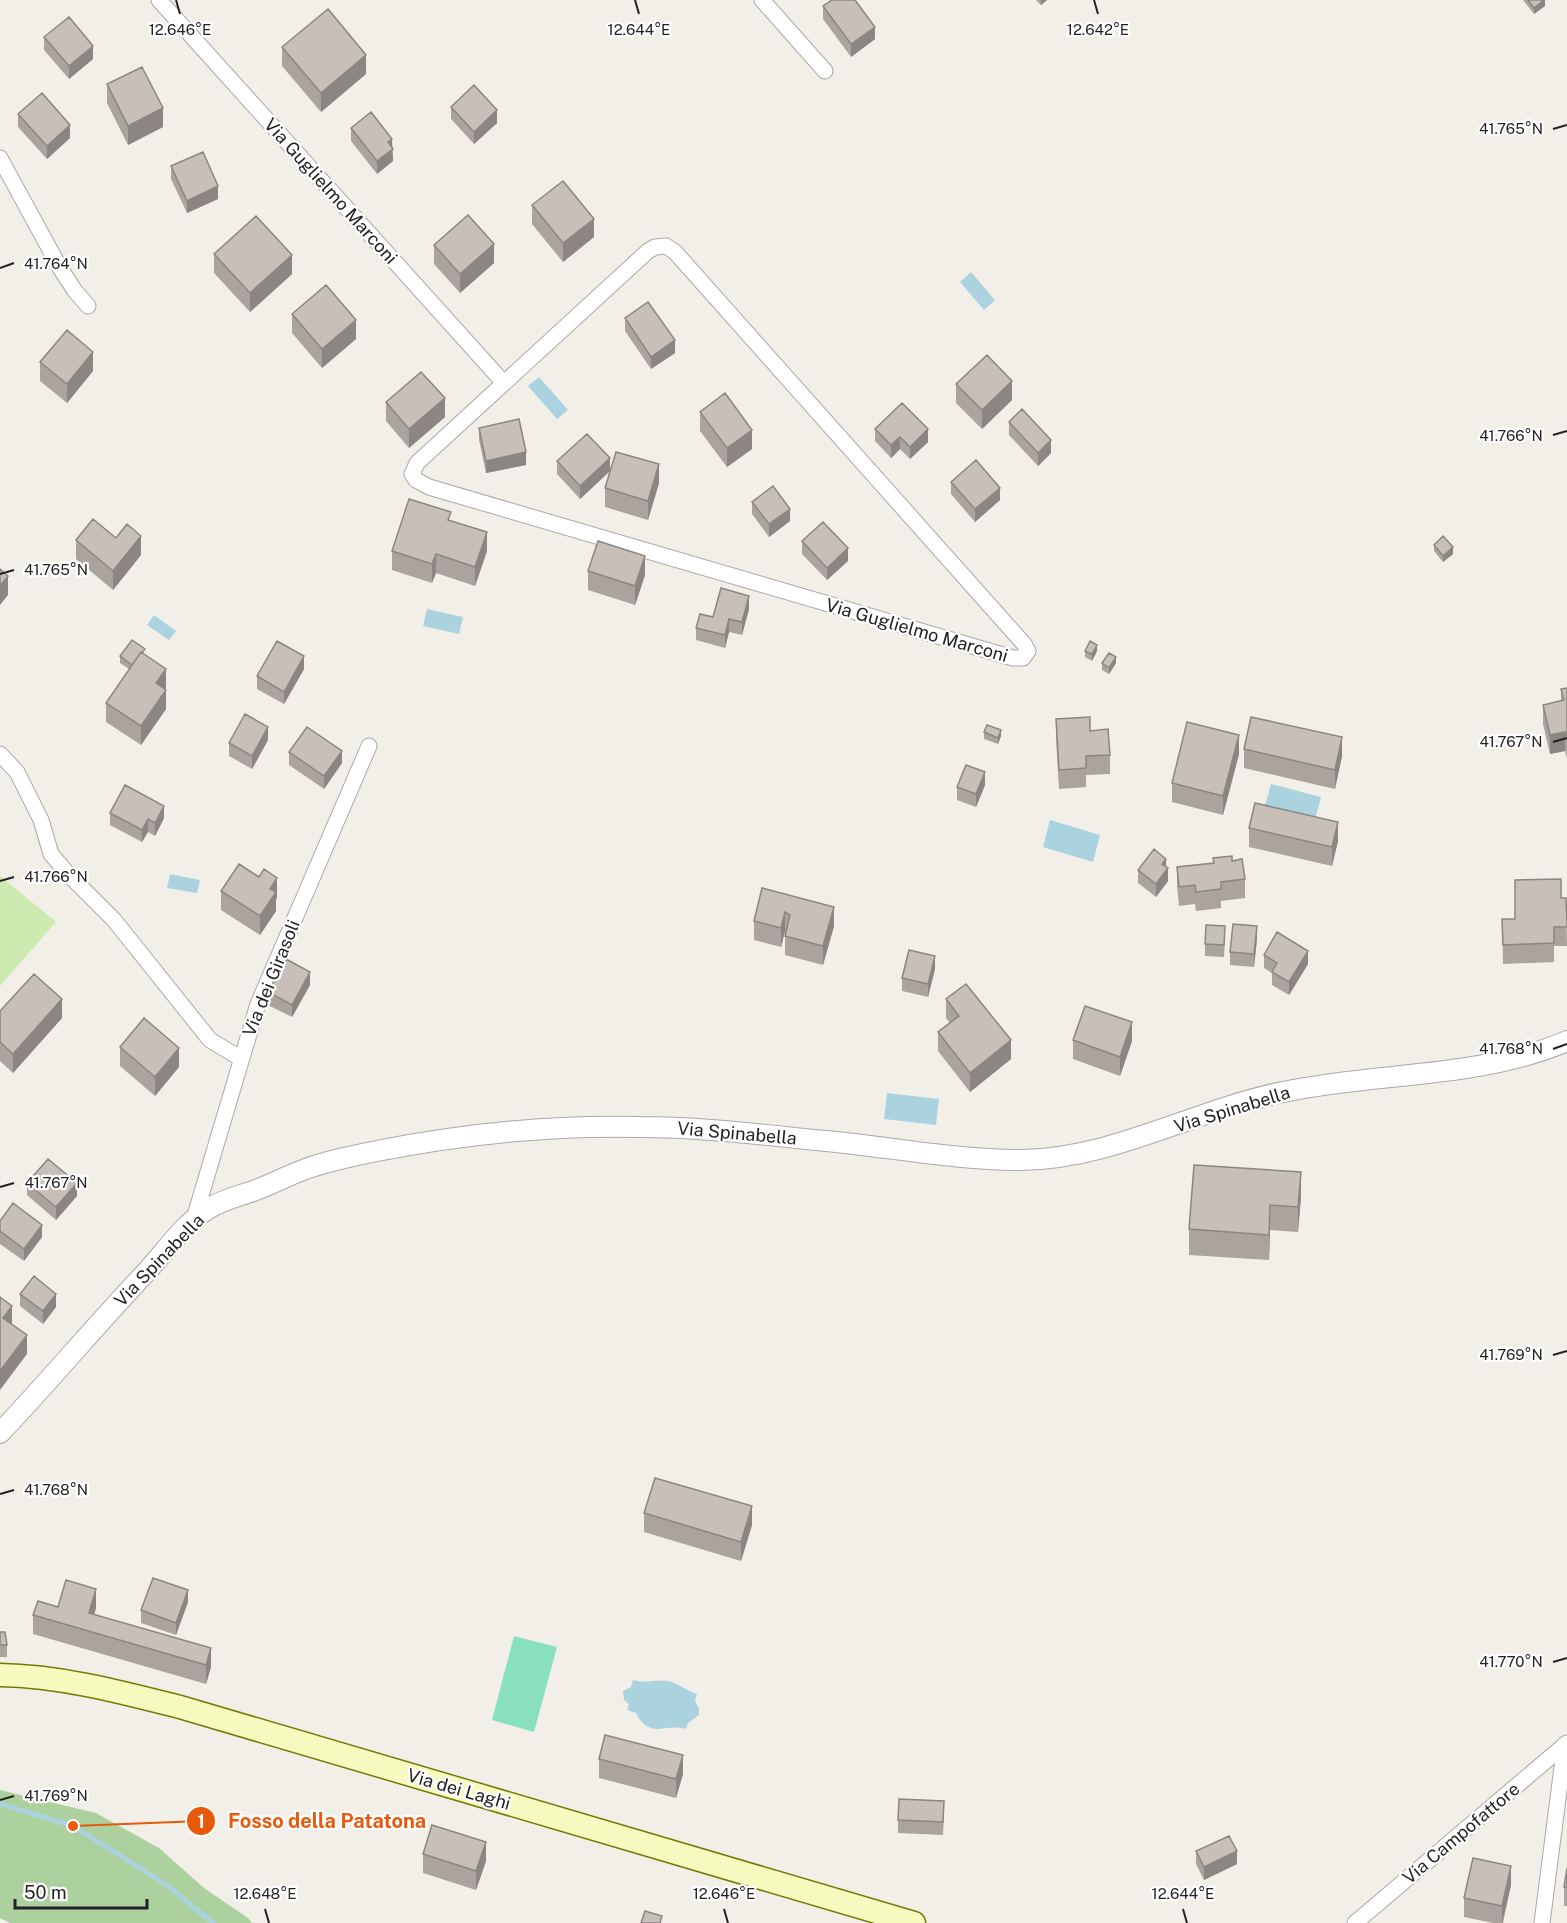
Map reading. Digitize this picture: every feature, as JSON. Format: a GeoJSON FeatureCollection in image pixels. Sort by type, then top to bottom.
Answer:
{"type":"FeatureCollection","features":[{"type":"Feature","properties":{"kind":"main road","name":"Via dei Laghi"},"geometry":{"type":"LineString","coordinates":[[0,1675],[74,1683],[180,1707],[914,1923]]}},
{"type":"Feature","properties":{"kind":"street","name":"Via Guglielmo Marconi"},"geometry":{"type":"LineString","coordinates":[[159,0],[503,382]]}},
{"type":"Feature","properties":{"kind":"street"},"geometry":{"type":"LineString","coordinates":[[762,0],[825,71]]}},
{"type":"Feature","properties":{"kind":"street"},"geometry":{"type":"LineString","coordinates":[[0,158],[60,268],[88,306]]}},
{"type":"Feature","properties":{"kind":"street","name":"Via Guglielmo Marconi"},"geometry":{"type":"LineString","coordinates":[[659,246],[669,247],[1024,644],[1028,651],[1026,655],[1023,658],[1013,658],[440,490],[416,480],[412,474],[415,465],[503,382],[648,251],[659,246]]}},
{"type":"Feature","properties":{"kind":"street","name":"Via dei Girasoli"},"geometry":{"type":"LineString","coordinates":[[195,1219],[240,1058],[260,998],[369,746]]}},
{"type":"Feature","properties":{"kind":"street"},"geometry":{"type":"LineString","coordinates":[[0,754],[17,772],[41,820],[51,854],[114,920],[210,1040],[240,1058]]}},
{"type":"Feature","properties":{"kind":"street","name":"Via Spinabella"},"geometry":{"type":"LineString","coordinates":[[0,1433],[195,1219],[224,1200],[337,1159],[450,1138],[556,1128],[643,1126],[828,1141],[992,1159],[1054,1158],[1092,1151],[1134,1139],[1234,1104],[1278,1093],[1484,1064],[1539,1052],[1567,1041]]}},
{"type":"Feature","properties":{"kind":"street"},"geometry":{"type":"LineString","coordinates":[[1542,1923],[1566,1744]]}},
{"type":"Feature","properties":{"kind":"street","name":"Via Campofattore"},"geometry":{"type":"LineString","coordinates":[[1355,1923],[1566,1744]]}},
{"type":"Feature","properties":{"kind":"green space"},"geometry":{"type":"Polygon","coordinates":[[[0,876],[56,922],[0,986],[0,876]]]}},
{"type":"Feature","properties":{"kind":"green space"},"geometry":{"type":"Polygon","coordinates":[[[514,1636],[557,1647],[534,1732],[492,1720],[514,1636]]]}},
{"type":"Feature","properties":{"kind":"green space"},"geometry":{"type":"Polygon","coordinates":[[[0,1790],[96,1813],[159,1848],[204,1888],[252,1923],[10,1923],[0,1918],[0,1790]]]}},
{"type":"Feature","properties":{"kind":"water"},"geometry":{"type":"Polygon","coordinates":[[[971,272],[995,300],[984,310],[960,282],[971,272]]]}},
{"type":"Feature","properties":{"kind":"water"},"geometry":{"type":"Polygon","coordinates":[[[539,377],[568,410],[557,419],[528,386],[539,377]]]}},
{"type":"Feature","properties":{"kind":"water"},"geometry":{"type":"Polygon","coordinates":[[[427,609],[463,617],[459,634],[423,626],[427,609]]]}},
{"type":"Feature","properties":{"kind":"water"},"geometry":{"type":"Polygon","coordinates":[[[154,615],[176,631],[169,640],[147,625],[154,615]]]}},
{"type":"Feature","properties":{"kind":"water"},"geometry":{"type":"Polygon","coordinates":[[[1271,784],[1321,797],[1314,823],[1264,809],[1271,784]]]}},
{"type":"Feature","properties":{"kind":"water"},"geometry":{"type":"Polygon","coordinates":[[[1050,820],[1100,835],[1093,862],[1043,847],[1050,820]]]}},
{"type":"Feature","properties":{"kind":"water"},"geometry":{"type":"Polygon","coordinates":[[[170,874],[200,880],[197,893],[167,888],[170,874]]]}},
{"type":"Feature","properties":{"kind":"water"},"geometry":{"type":"Polygon","coordinates":[[[887,1093],[939,1099],[936,1125],[884,1119],[887,1093]]]}},
{"type":"Feature","properties":{"kind":"water"},"geometry":{"type":"Polygon","coordinates":[[[633,1680],[669,1681],[697,1694],[695,1701],[699,1715],[688,1723],[686,1729],[658,1729],[646,1726],[636,1713],[627,1710],[629,1704],[624,1700],[623,1691],[631,1687],[633,1680]]]}},
{"type":"Feature","properties":{"kind":"building"},"geometry":{"type":"Polygon","coordinates":[[[832,0],[855,0],[875,27],[851,44],[823,6],[832,0]]]}},
{"type":"Feature","properties":{"kind":"building"},"geometry":{"type":"Polygon","coordinates":[[[1528,0],[1544,0],[1534,8],[1528,0]]]}},
{"type":"Feature","properties":{"kind":"building"},"geometry":{"type":"Polygon","coordinates":[[[328,9],[366,55],[321,93],[282,47],[328,9]]]}},
{"type":"Feature","properties":{"kind":"building"},"geometry":{"type":"Polygon","coordinates":[[[69,17],[93,46],[69,66],[44,37],[69,17]]]}},
{"type":"Feature","properties":{"kind":"building"},"geometry":{"type":"Polygon","coordinates":[[[142,67],[163,108],[128,126],[107,84],[142,67]]]}},
{"type":"Feature","properties":{"kind":"building"},"geometry":{"type":"Polygon","coordinates":[[[474,85],[497,110],[474,132],[451,107],[474,85]]]}},
{"type":"Feature","properties":{"kind":"building"},"geometry":{"type":"Polygon","coordinates":[[[42,93],[70,125],[47,146],[18,114],[42,93]]]}},
{"type":"Feature","properties":{"kind":"building"},"geometry":{"type":"Polygon","coordinates":[[[371,112],[392,139],[388,142],[393,149],[377,161],[351,128],[371,112]]]}},
{"type":"Feature","properties":{"kind":"building"},"geometry":{"type":"Polygon","coordinates":[[[203,152],[218,186],[187,201],[171,166],[203,152]]]}},
{"type":"Feature","properties":{"kind":"building"},"geometry":{"type":"Polygon","coordinates":[[[563,181],[594,219],[563,243],[532,205],[563,181]]]}},
{"type":"Feature","properties":{"kind":"building"},"geometry":{"type":"Polygon","coordinates":[[[468,215],[494,244],[460,274],[434,245],[468,215]]]}},
{"type":"Feature","properties":{"kind":"building"},"geometry":{"type":"Polygon","coordinates":[[[256,216],[292,255],[250,293],[214,254],[256,216]]]}},
{"type":"Feature","properties":{"kind":"building"},"geometry":{"type":"Polygon","coordinates":[[[326,285],[356,320],[322,349],[292,314],[326,285]]]}},
{"type":"Feature","properties":{"kind":"building"},"geometry":{"type":"Polygon","coordinates":[[[648,302],[675,340],[651,357],[625,318],[648,302]]]}},
{"type":"Feature","properties":{"kind":"building"},"geometry":{"type":"Polygon","coordinates":[[[67,330],[93,352],[67,384],[40,362],[67,330]]]}},
{"type":"Feature","properties":{"kind":"building"},"geometry":{"type":"Polygon","coordinates":[[[987,355],[1012,381],[982,410],[956,384],[987,355]]]}},
{"type":"Feature","properties":{"kind":"building"},"geometry":{"type":"Polygon","coordinates":[[[421,372],[445,398],[409,429],[386,402],[421,372]]]}},
{"type":"Feature","properties":{"kind":"building"},"geometry":{"type":"Polygon","coordinates":[[[725,393],[752,430],[727,448],[700,412],[725,393]]]}},
{"type":"Feature","properties":{"kind":"building"},"geometry":{"type":"Polygon","coordinates":[[[902,403],[928,429],[910,447],[900,437],[891,445],[875,429],[902,403]]]}},
{"type":"Feature","properties":{"kind":"building"},"geometry":{"type":"Polygon","coordinates":[[[1022,409],[1051,440],[1038,453],[1009,422],[1022,409]]]}},
{"type":"Feature","properties":{"kind":"building"},"geometry":{"type":"Polygon","coordinates":[[[519,419],[526,452],[486,461],[479,428],[519,419]]]}},
{"type":"Feature","properties":{"kind":"building"},"geometry":{"type":"Polygon","coordinates":[[[587,434],[610,458],[580,486],[557,461],[587,434]]]}},
{"type":"Feature","properties":{"kind":"building"},"geometry":{"type":"Polygon","coordinates":[[[616,452],[659,464],[648,501],[605,488],[616,452]]]}},
{"type":"Feature","properties":{"kind":"building"},"geometry":{"type":"Polygon","coordinates":[[[976,460],[1000,488],[975,509],[951,482],[976,460]]]}},
{"type":"Feature","properties":{"kind":"building"},"geometry":{"type":"Polygon","coordinates":[[[773,486],[790,509],[769,524],[752,502],[773,486]]]}},
{"type":"Feature","properties":{"kind":"building"},"geometry":{"type":"Polygon","coordinates":[[[409,499],[451,512],[448,520],[487,532],[475,567],[436,554],[432,564],[392,551],[409,499]]]}},
{"type":"Feature","properties":{"kind":"building"},"geometry":{"type":"Polygon","coordinates":[[[93,519],[116,538],[127,524],[141,536],[113,571],[76,540],[93,519]]]}},
{"type":"Feature","properties":{"kind":"building"},"geometry":{"type":"Polygon","coordinates":[[[823,522],[848,548],[827,568],[802,541],[823,522]]]}},
{"type":"Feature","properties":{"kind":"building"},"geometry":{"type":"Polygon","coordinates":[[[1443,536],[1453,547],[1443,556],[1434,545],[1443,536]]]}},
{"type":"Feature","properties":{"kind":"building"},"geometry":{"type":"Polygon","coordinates":[[[598,541],[645,556],[635,586],[588,571],[598,541]]]}},
{"type":"Feature","properties":{"kind":"building"},"geometry":{"type":"Polygon","coordinates":[[[0,569],[8,576],[0,586],[0,569]]]}},
{"type":"Feature","properties":{"kind":"building"},"geometry":{"type":"Polygon","coordinates":[[[721,588],[749,596],[742,622],[729,619],[725,635],[696,628],[700,614],[713,617],[721,588]]]}},
{"type":"Feature","properties":{"kind":"building"},"geometry":{"type":"Polygon","coordinates":[[[132,640],[145,649],[132,665],[120,656],[132,640]]]}},
{"type":"Feature","properties":{"kind":"building"},"geometry":{"type":"Polygon","coordinates":[[[277,641],[304,656],[284,692],[257,676],[277,641]]]}},
{"type":"Feature","properties":{"kind":"building"},"geometry":{"type":"Polygon","coordinates":[[[1090,641],[1097,645],[1092,654],[1085,651],[1090,641]]]}},
{"type":"Feature","properties":{"kind":"building"},"geometry":{"type":"Polygon","coordinates":[[[141,652],[166,669],[156,683],[166,690],[141,726],[106,703],[141,652]]]}},
{"type":"Feature","properties":{"kind":"building"},"geometry":{"type":"Polygon","coordinates":[[[1109,653],[1116,657],[1109,668],[1102,663],[1109,653]]]}},
{"type":"Feature","properties":{"kind":"building"},"geometry":{"type":"Polygon","coordinates":[[[1567,688],[1567,740],[1565,732],[1550,735],[1543,705],[1564,700],[1561,689],[1567,688]]]}},
{"type":"Feature","properties":{"kind":"building"},"geometry":{"type":"Polygon","coordinates":[[[245,714],[268,727],[252,756],[229,743],[245,714]]]}},
{"type":"Feature","properties":{"kind":"building"},"geometry":{"type":"Polygon","coordinates":[[[1090,717],[1090,731],[1108,729],[1110,755],[1086,756],[1086,768],[1059,770],[1056,719],[1090,717]]]}},
{"type":"Feature","properties":{"kind":"building"},"geometry":{"type":"Polygon","coordinates":[[[1251,717],[1342,737],[1335,770],[1244,749],[1251,717]]]}},
{"type":"Feature","properties":{"kind":"building"},"geometry":{"type":"Polygon","coordinates":[[[1187,722],[1239,735],[1223,796],[1172,783],[1187,722]]]}},
{"type":"Feature","properties":{"kind":"building"},"geometry":{"type":"Polygon","coordinates":[[[987,725],[1001,730],[998,738],[984,732],[987,725]]]}},
{"type":"Feature","properties":{"kind":"building"},"geometry":{"type":"Polygon","coordinates":[[[307,727],[342,751],[324,776],[289,752],[307,727]]]}},
{"type":"Feature","properties":{"kind":"building"},"geometry":{"type":"Polygon","coordinates":[[[966,765],[985,772],[976,794],[957,787],[966,765]]]}},
{"type":"Feature","properties":{"kind":"building"},"geometry":{"type":"Polygon","coordinates":[[[125,785],[164,806],[155,823],[148,819],[142,830],[110,813],[125,785]]]}},
{"type":"Feature","properties":{"kind":"building"},"geometry":{"type":"Polygon","coordinates":[[[1255,803],[1338,822],[1332,847],[1249,828],[1255,803]]]}},
{"type":"Feature","properties":{"kind":"building"},"geometry":{"type":"Polygon","coordinates":[[[1154,849],[1166,859],[1162,864],[1168,868],[1156,884],[1138,870],[1154,849]]]}},
{"type":"Feature","properties":{"kind":"building"},"geometry":{"type":"Polygon","coordinates":[[[1232,856],[1232,861],[1242,859],[1245,879],[1221,882],[1221,889],[1196,892],[1195,885],[1179,887],[1177,867],[1214,863],[1213,858],[1232,856]]]}},
{"type":"Feature","properties":{"kind":"building"},"geometry":{"type":"Polygon","coordinates":[[[239,864],[259,877],[264,869],[277,878],[270,889],[276,892],[260,916],[221,891],[239,864]]]}},
{"type":"Feature","properties":{"kind":"building"},"geometry":{"type":"Polygon","coordinates":[[[1561,879],[1561,898],[1566,898],[1567,927],[1554,927],[1554,943],[1503,945],[1502,919],[1515,919],[1515,880],[1561,879]]]}},
{"type":"Feature","properties":{"kind":"building"},"geometry":{"type":"Polygon","coordinates":[[[762,888],[834,907],[823,946],[785,936],[790,915],[785,912],[781,928],[754,921],[762,888]]]}},
{"type":"Feature","properties":{"kind":"building"},"geometry":{"type":"Polygon","coordinates":[[[1233,924],[1257,926],[1254,954],[1230,952],[1233,924]]]}},
{"type":"Feature","properties":{"kind":"building"},"geometry":{"type":"Polygon","coordinates":[[[1206,925],[1225,926],[1224,945],[1205,944],[1206,925]]]}},
{"type":"Feature","properties":{"kind":"building"},"geometry":{"type":"Polygon","coordinates":[[[1277,932],[1308,951],[1289,982],[1272,972],[1277,963],[1264,955],[1277,932]]]}},
{"type":"Feature","properties":{"kind":"building"},"geometry":{"type":"Polygon","coordinates":[[[909,950],[935,956],[928,984],[902,978],[909,950]]]}},
{"type":"Feature","properties":{"kind":"building"},"geometry":{"type":"Polygon","coordinates":[[[286,959],[310,972],[292,1005],[268,992],[286,959]]]}},
{"type":"Feature","properties":{"kind":"building"},"geometry":{"type":"Polygon","coordinates":[[[34,974],[62,999],[13,1054],[0,1042],[0,1011],[34,974]]]}},
{"type":"Feature","properties":{"kind":"building"},"geometry":{"type":"Polygon","coordinates":[[[966,984],[1011,1040],[970,1073],[938,1032],[959,1016],[946,999],[966,984]]]}},
{"type":"Feature","properties":{"kind":"building"},"geometry":{"type":"Polygon","coordinates":[[[1085,1006],[1132,1022],[1120,1057],[1073,1040],[1085,1006]]]}},
{"type":"Feature","properties":{"kind":"building"},"geometry":{"type":"Polygon","coordinates":[[[144,1018],[179,1048],[155,1077],[120,1047],[144,1018]]]}},
{"type":"Feature","properties":{"kind":"building"},"geometry":{"type":"Polygon","coordinates":[[[48,1159],[77,1183],[56,1207],[27,1183],[48,1159]]]}},
{"type":"Feature","properties":{"kind":"building"},"geometry":{"type":"Polygon","coordinates":[[[1194,1165],[1301,1172],[1298,1207],[1270,1205],[1269,1235],[1189,1229],[1194,1165]]]}},
{"type":"Feature","properties":{"kind":"building"},"geometry":{"type":"Polygon","coordinates":[[[13,1203],[42,1225],[24,1249],[0,1231],[0,1221],[13,1203]]]}},
{"type":"Feature","properties":{"kind":"building"},"geometry":{"type":"Polygon","coordinates":[[[34,1276],[56,1294],[43,1311],[20,1294],[34,1276]]]}},
{"type":"Feature","properties":{"kind":"building"},"geometry":{"type":"Polygon","coordinates":[[[0,1297],[12,1306],[3,1318],[27,1335],[0,1371],[0,1297]]]}},
{"type":"Feature","properties":{"kind":"building"},"geometry":{"type":"Polygon","coordinates":[[[655,1478],[752,1506],[741,1542],[644,1513],[655,1478]]]}},
{"type":"Feature","properties":{"kind":"building"},"geometry":{"type":"Polygon","coordinates":[[[153,1578],[188,1590],[176,1623],[141,1610],[153,1578]]]}},
{"type":"Feature","properties":{"kind":"building"},"geometry":{"type":"Polygon","coordinates":[[[66,1580],[96,1589],[89,1613],[211,1648],[206,1665],[33,1615],[38,1601],[58,1607],[66,1580]]]}},
{"type":"Feature","properties":{"kind":"building"},"geometry":{"type":"Polygon","coordinates":[[[0,1632],[5,1632],[7,1645],[0,1645],[0,1632]]]}},
{"type":"Feature","properties":{"kind":"building"},"geometry":{"type":"Polygon","coordinates":[[[605,1735],[683,1755],[676,1779],[599,1759],[605,1735]]]}},
{"type":"Feature","properties":{"kind":"building"},"geometry":{"type":"Polygon","coordinates":[[[899,1799],[944,1801],[943,1822],[898,1820],[899,1799]]]}},
{"type":"Feature","properties":{"kind":"building"},"geometry":{"type":"Polygon","coordinates":[[[432,1825],[486,1842],[476,1871],[423,1854],[432,1825]]]}},
{"type":"Feature","properties":{"kind":"building"},"geometry":{"type":"Polygon","coordinates":[[[1229,1836],[1237,1851],[1204,1867],[1196,1851],[1229,1836]]]}},
{"type":"Feature","properties":{"kind":"building"},"geometry":{"type":"Polygon","coordinates":[[[1473,1858],[1511,1866],[1502,1906],[1464,1898],[1473,1858]]]}},
{"type":"Feature","properties":{"kind":"building"},"geometry":{"type":"Polygon","coordinates":[[[1567,1868],[1567,1887],[1564,1887],[1567,1868]]]}},
{"type":"Feature","properties":{"kind":"building"},"geometry":{"type":"Polygon","coordinates":[[[645,1911],[662,1916],[660,1923],[641,1923],[645,1911]]]}},
{"type":"Feature","properties":{"kind":"waterway"},"geometry":{"type":"LineString","coordinates":[[0,1804],[73,1826],[168,1886],[213,1923]]}},
{"type":"Feature","properties":{"kind":"place","name":"Fosso della Patatona"},"geometry":{"type":"Point","coordinates":[73,1826]}}]}
